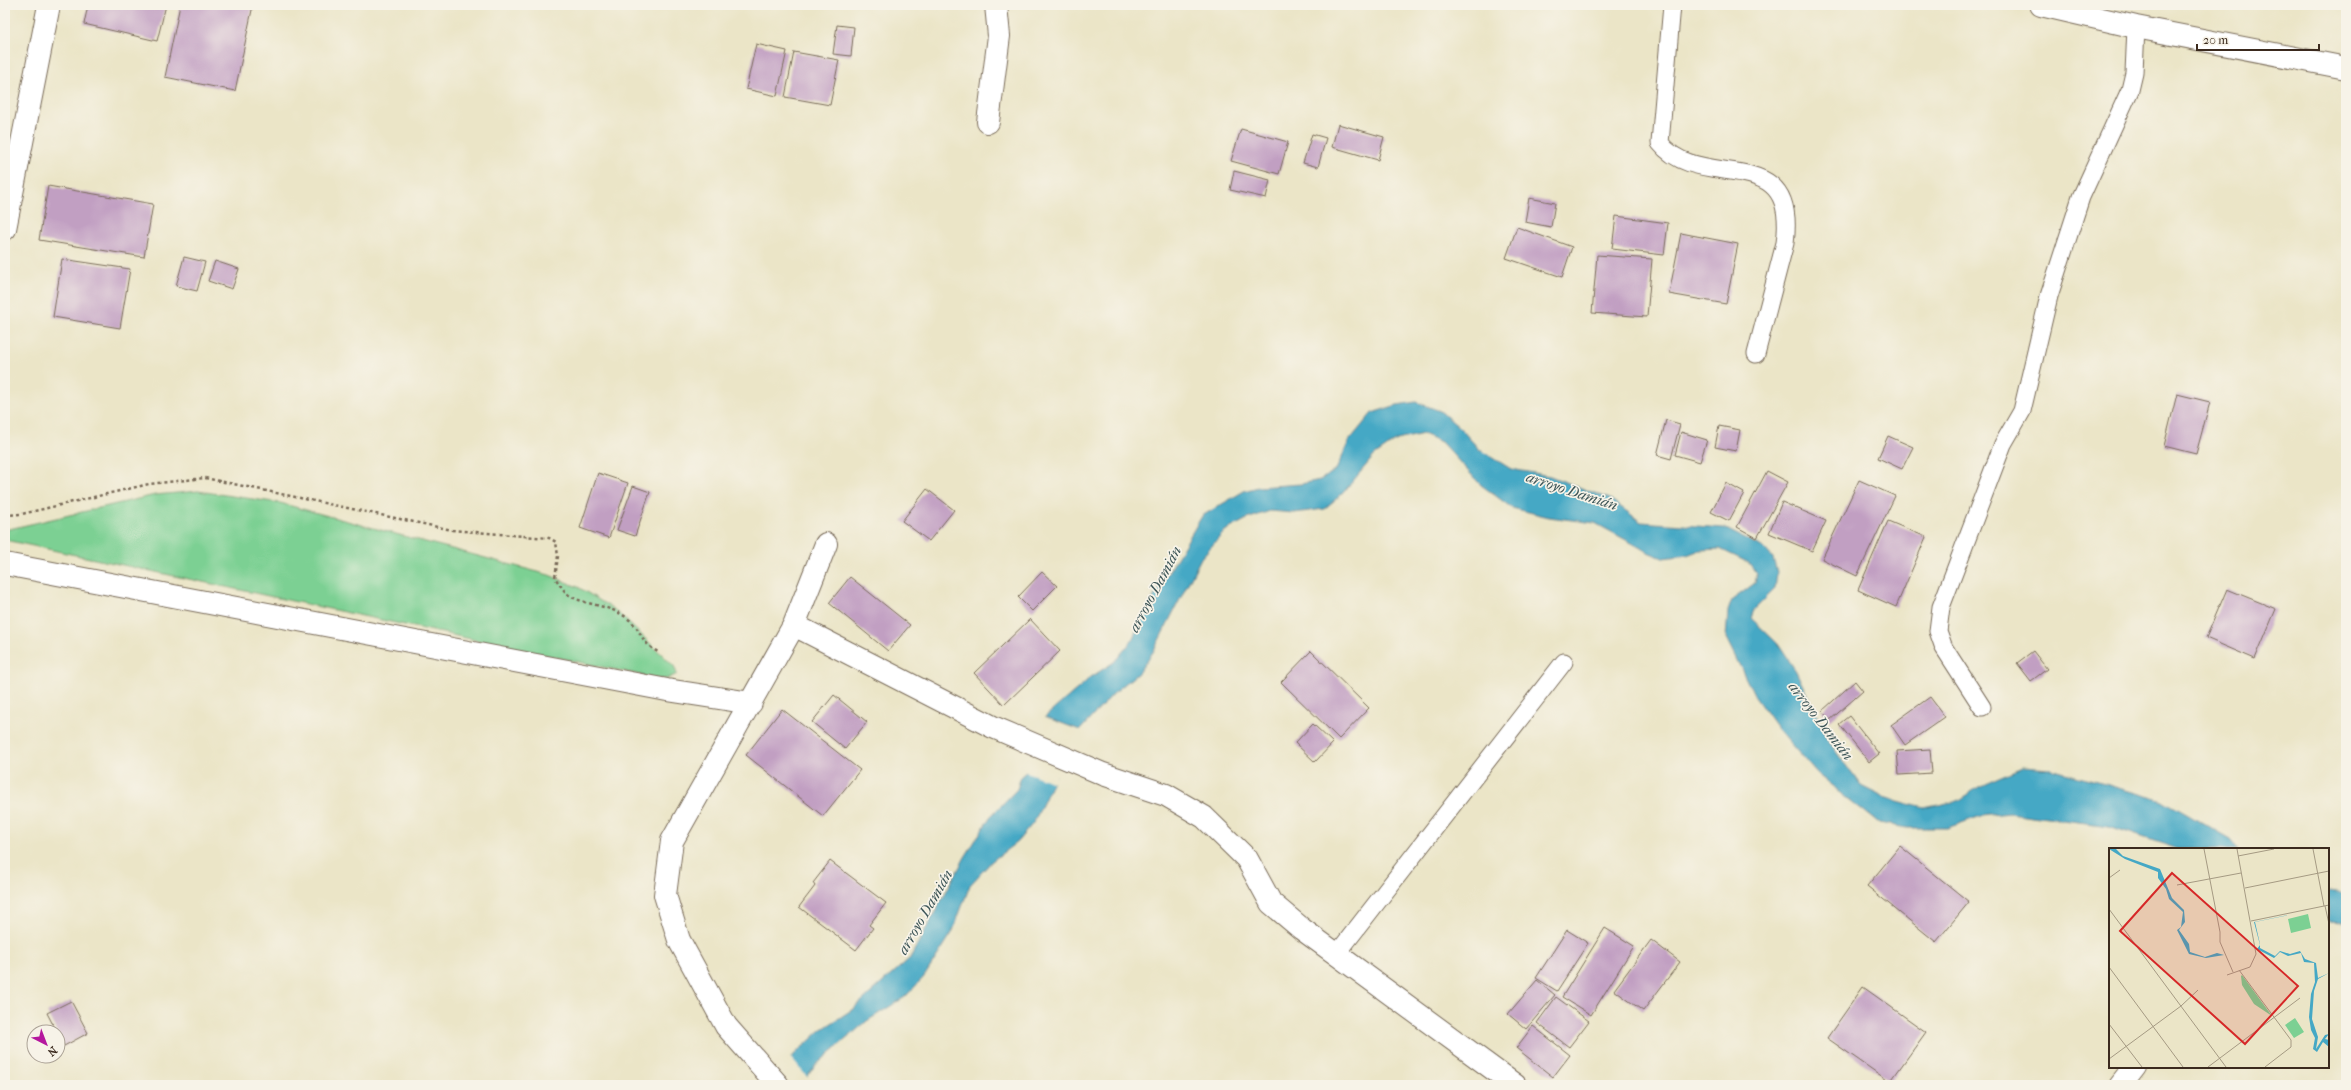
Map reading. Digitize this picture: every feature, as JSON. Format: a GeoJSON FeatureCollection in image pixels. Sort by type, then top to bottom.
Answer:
{"type":"FeatureCollection","features":[{"type":"Feature","properties":{"kind":"street"},"geometry":{"type":"LineString","coordinates":[[5,230],[49,5]]}},
{"type":"Feature","properties":{"kind":"street"},"geometry":{"type":"LineString","coordinates":[[988,122],[999,36],[996,5]]}},
{"type":"Feature","properties":{"kind":"street"},"geometry":{"type":"LineString","coordinates":[[2041,5],[2136,27],[2346,68]]}},
{"type":"Feature","properties":{"kind":"street"},"geometry":{"type":"LineString","coordinates":[[778,1085],[726,1026],[679,940],[665,895],[672,841],[794,625],[826,544]]}},
{"type":"Feature","properties":{"kind":"street"},"geometry":{"type":"LineString","coordinates":[[5,564],[668,690],[751,702]]}},
{"type":"Feature","properties":{"kind":"street"},"geometry":{"type":"LineString","coordinates":[[794,625],[993,727],[1103,774],[1166,795],[1204,816],[1247,859],[1271,903],[1336,955],[1515,1085]]}},
{"type":"Feature","properties":{"kind":"street"},"geometry":{"type":"LineString","coordinates":[[2121,1085],[2134,1068]]}},
{"type":"Feature","properties":{"kind":"lane"},"geometry":{"type":"LineString","coordinates":[[1672,5],[1660,143],[1666,151],[1684,161],[1761,178],[1774,186],[1784,201],[1787,226],[1785,243],[1756,354]]}},
{"type":"Feature","properties":{"kind":"lane"},"geometry":{"type":"LineString","coordinates":[[1982,707],[1944,648],[1938,630],[1941,608],[2003,444],[2022,411],[2049,296],[2081,197],[2130,90],[2134,73],[2136,27]]}},
{"type":"Feature","properties":{"kind":"lane"},"geometry":{"type":"LineString","coordinates":[[1336,955],[1564,662]]}},
{"type":"Feature","properties":{"kind":"path"},"geometry":{"type":"LineString","coordinates":[[5,516],[22,514],[149,484],[205,478],[452,530],[549,538],[556,542],[558,556],[555,578],[570,597],[601,605],[621,614],[633,623],[645,644],[662,654]]}},
{"type":"Feature","properties":{"kind":"green space"},"geometry":{"type":"Polygon","coordinates":[[[198,491],[280,503],[549,575],[578,587],[615,610],[674,666],[677,674],[667,679],[659,679],[5,540],[5,530],[155,495],[198,491]]]}},
{"type":"Feature","properties":{"kind":"water","name":"arroyo Damián"},"geometry":{"type":"Polygon","coordinates":[[[1416,402],[1440,411],[1460,428],[1479,449],[1511,469],[1550,476],[1610,499],[1641,522],[1724,528],[1764,548],[1773,558],[1777,573],[1775,589],[1754,610],[1751,618],[1778,644],[1796,671],[1829,742],[1861,786],[1883,797],[1924,808],[1957,801],[1985,783],[2022,767],[2051,769],[2164,801],[2230,839],[2237,848],[2175,848],[2109,826],[2010,813],[1981,816],[1947,828],[1907,828],[1879,823],[1817,774],[1777,728],[1755,697],[1726,638],[1728,611],[1732,600],[1755,583],[1757,574],[1749,563],[1720,549],[1700,550],[1687,555],[1663,558],[1650,553],[1595,523],[1549,517],[1512,508],[1481,485],[1441,442],[1423,434],[1397,440],[1374,456],[1342,494],[1324,509],[1294,513],[1270,511],[1247,519],[1225,531],[1201,558],[1153,652],[1138,673],[1115,692],[1080,730],[1045,717],[1091,677],[1114,662],[1131,642],[1146,610],[1202,516],[1244,491],[1258,487],[1301,484],[1320,480],[1336,470],[1349,441],[1372,413],[1397,405],[1416,402]]]}},
{"type":"Feature","properties":{"kind":"water"},"geometry":{"type":"Polygon","coordinates":[[[1032,767],[1056,775],[1034,822],[1017,842],[992,861],[970,885],[952,933],[924,977],[905,997],[867,1021],[816,1065],[802,1084],[785,1063],[821,1030],[853,1009],[910,958],[965,857],[990,817],[1017,789],[1021,776],[1032,767]]]}},
{"type":"Feature","properties":{"kind":"water"},"geometry":{"type":"Polygon","coordinates":[[[2329,891],[2346,893],[2346,922],[2329,921],[2329,891]]]}},
{"type":"Feature","properties":{"kind":"pier"},"geometry":{"type":"Polygon","coordinates":[[[1032,765],[1057,773],[1054,783],[1024,771],[1032,765]]]}},
{"type":"Feature","properties":{"kind":"pier"},"geometry":{"type":"Polygon","coordinates":[[[789,1056],[809,1079],[804,1085],[800,1085],[783,1064],[789,1056]]]}},
{"type":"Feature","properties":{"kind":"building"},"geometry":{"type":"Polygon","coordinates":[[[88,5],[166,5],[157,41],[84,24],[88,5]]]}},
{"type":"Feature","properties":{"kind":"building"},"geometry":{"type":"Polygon","coordinates":[[[180,5],[253,5],[235,91],[165,77],[180,5]]]}},
{"type":"Feature","properties":{"kind":"building"},"geometry":{"type":"Polygon","coordinates":[[[837,25],[854,27],[851,56],[833,54],[837,25]]]}},
{"type":"Feature","properties":{"kind":"building"},"geometry":{"type":"Polygon","coordinates":[[[756,44],[787,51],[777,96],[746,89],[756,44]]]}},
{"type":"Feature","properties":{"kind":"building"},"geometry":{"type":"Polygon","coordinates":[[[794,52],[839,60],[830,105],[785,97],[794,52]]]}},
{"type":"Feature","properties":{"kind":"building"},"geometry":{"type":"Polygon","coordinates":[[[1338,124],[1384,137],[1378,160],[1332,147],[1338,124]]]}},
{"type":"Feature","properties":{"kind":"building"},"geometry":{"type":"Polygon","coordinates":[[[1241,129],[1288,142],[1279,174],[1231,161],[1241,129]]]}},
{"type":"Feature","properties":{"kind":"building"},"geometry":{"type":"Polygon","coordinates":[[[1312,134],[1326,138],[1318,167],[1303,163],[1312,134]]]}},
{"type":"Feature","properties":{"kind":"building"},"geometry":{"type":"Polygon","coordinates":[[[1234,171],[1270,180],[1266,198],[1230,190],[1234,171]]]}},
{"type":"Feature","properties":{"kind":"building"},"geometry":{"type":"Polygon","coordinates":[[[48,186],[153,204],[144,257],[39,240],[48,186]]]}},
{"type":"Feature","properties":{"kind":"building"},"geometry":{"type":"Polygon","coordinates":[[[1529,198],[1555,203],[1551,227],[1525,222],[1529,198]]]}},
{"type":"Feature","properties":{"kind":"building"},"geometry":{"type":"Polygon","coordinates":[[[1616,216],[1668,223],[1664,255],[1612,249],[1616,216]]]}},
{"type":"Feature","properties":{"kind":"building"},"geometry":{"type":"Polygon","coordinates":[[[1517,227],[1572,247],[1562,277],[1506,258],[1517,227]]]}},
{"type":"Feature","properties":{"kind":"building"},"geometry":{"type":"Polygon","coordinates":[[[1681,233],[1738,244],[1726,304],[1669,294],[1681,233]]]}},
{"type":"Feature","properties":{"kind":"building"},"geometry":{"type":"Polygon","coordinates":[[[1597,255],[1652,259],[1647,317],[1592,313],[1597,255]]]}},
{"type":"Feature","properties":{"kind":"building"},"geometry":{"type":"Polygon","coordinates":[[[184,257],[205,262],[197,291],[176,286],[184,257]]]}},
{"type":"Feature","properties":{"kind":"building"},"geometry":{"type":"Polygon","coordinates":[[[62,259],[130,269],[120,328],[53,317],[62,259]]]}},
{"type":"Feature","properties":{"kind":"building"},"geometry":{"type":"Polygon","coordinates":[[[215,261],[239,269],[232,289],[208,281],[215,261]]]}},
{"type":"Feature","properties":{"kind":"building"},"geometry":{"type":"Polygon","coordinates":[[[2177,394],[2210,402],[2196,454],[2164,446],[2177,394]]]}},
{"type":"Feature","properties":{"kind":"building"},"geometry":{"type":"Polygon","coordinates":[[[1666,420],[1680,424],[1671,459],[1657,455],[1666,420]]]}},
{"type":"Feature","properties":{"kind":"building"},"geometry":{"type":"Polygon","coordinates":[[[1719,426],[1740,430],[1736,451],[1715,447],[1719,426]]]}},
{"type":"Feature","properties":{"kind":"building"},"geometry":{"type":"Polygon","coordinates":[[[1681,432],[1707,440],[1700,462],[1675,455],[1681,432]]]}},
{"type":"Feature","properties":{"kind":"building"},"geometry":{"type":"Polygon","coordinates":[[[1888,436],[1913,447],[1902,469],[1878,458],[1888,436]]]}},
{"type":"Feature","properties":{"kind":"building"},"geometry":{"type":"Polygon","coordinates":[[[1767,471],[1788,482],[1757,538],[1737,527],[1767,471]]]}},
{"type":"Feature","properties":{"kind":"building"},"geometry":{"type":"Polygon","coordinates":[[[598,473],[628,483],[609,538],[580,528],[598,473]]]}},
{"type":"Feature","properties":{"kind":"building"},"geometry":{"type":"Polygon","coordinates":[[[1859,480],[1895,496],[1857,576],[1822,559],[1859,480]]]}},
{"type":"Feature","properties":{"kind":"building"},"geometry":{"type":"Polygon","coordinates":[[[1726,483],[1744,493],[1729,521],[1711,512],[1726,483]]]}},
{"type":"Feature","properties":{"kind":"building"},"geometry":{"type":"Polygon","coordinates":[[[633,486],[650,492],[635,536],[617,530],[633,486]]]}},
{"type":"Feature","properties":{"kind":"building"},"geometry":{"type":"Polygon","coordinates":[[[927,489],[954,510],[929,541],[902,521],[927,489]]]}},
{"type":"Feature","properties":{"kind":"building"},"geometry":{"type":"Polygon","coordinates":[[[1782,502],[1826,521],[1812,551],[1769,533],[1782,502]]]}},
{"type":"Feature","properties":{"kind":"building"},"geometry":{"type":"Polygon","coordinates":[[[1888,521],[1926,537],[1896,607],[1858,590],[1888,521]]]}},
{"type":"Feature","properties":{"kind":"building"},"geometry":{"type":"Polygon","coordinates":[[[1042,572],[1057,586],[1032,611],[1018,597],[1042,572]]]}},
{"type":"Feature","properties":{"kind":"building"},"geometry":{"type":"Polygon","coordinates":[[[850,577],[910,625],[888,651],[829,603],[850,577]]]}},
{"type":"Feature","properties":{"kind":"building"},"geometry":{"type":"Polygon","coordinates":[[[2227,589],[2276,609],[2255,659],[2206,638],[2227,589]]]}},
{"type":"Feature","properties":{"kind":"building"},"geometry":{"type":"Polygon","coordinates":[[[1030,619],[1060,651],[1004,705],[974,673],[1030,619]]]}},
{"type":"Feature","properties":{"kind":"building"},"geometry":{"type":"Polygon","coordinates":[[[1311,651],[1369,708],[1339,739],[1281,682],[1311,651]]]}},
{"type":"Feature","properties":{"kind":"building"},"geometry":{"type":"Polygon","coordinates":[[[2033,651],[2047,669],[2031,681],[2017,663],[2033,651]]]}},
{"type":"Feature","properties":{"kind":"building"},"geometry":{"type":"Polygon","coordinates":[[[1855,681],[1863,691],[1830,720],[1822,711],[1855,681]]]}},
{"type":"Feature","properties":{"kind":"building"},"geometry":{"type":"Polygon","coordinates":[[[834,695],[867,722],[845,749],[812,722],[834,695]]]}},
{"type":"Feature","properties":{"kind":"building"},"geometry":{"type":"Polygon","coordinates":[[[1930,697],[1945,717],[1905,745],[1891,725],[1930,697]]]}},
{"type":"Feature","properties":{"kind":"building"},"geometry":{"type":"Polygon","coordinates":[[[782,709],[860,770],[823,816],[746,755],[782,709]]]}},
{"type":"Feature","properties":{"kind":"building"},"geometry":{"type":"Polygon","coordinates":[[[1849,716],[1879,754],[1869,762],[1839,724],[1849,716]]]}},
{"type":"Feature","properties":{"kind":"building"},"geometry":{"type":"Polygon","coordinates":[[[1313,724],[1333,743],[1315,762],[1295,743],[1313,724]]]}},
{"type":"Feature","properties":{"kind":"building"},"geometry":{"type":"Polygon","coordinates":[[[1930,749],[1932,773],[1899,775],[1897,751],[1930,749]]]}},
{"type":"Feature","properties":{"kind":"building"},"geometry":{"type":"Polygon","coordinates":[[[1900,846],[1969,902],[1936,942],[1867,886],[1900,846]]]}},
{"type":"Feature","properties":{"kind":"building"},"geometry":{"type":"Polygon","coordinates":[[[830,861],[886,903],[869,925],[873,928],[856,950],[799,907],[815,886],[813,883],[830,861]]]}},
{"type":"Feature","properties":{"kind":"building"},"geometry":{"type":"Polygon","coordinates":[[[1605,928],[1634,946],[1591,1015],[1562,997],[1605,928]]]}},
{"type":"Feature","properties":{"kind":"building"},"geometry":{"type":"Polygon","coordinates":[[[1567,930],[1588,943],[1557,991],[1536,978],[1567,930]]]}},
{"type":"Feature","properties":{"kind":"building"},"geometry":{"type":"Polygon","coordinates":[[[1651,940],[1680,962],[1643,1011],[1614,990],[1651,940]]]}},
{"type":"Feature","properties":{"kind":"building"},"geometry":{"type":"Polygon","coordinates":[[[1537,980],[1555,995],[1526,1029],[1508,1014],[1537,980]]]}},
{"type":"Feature","properties":{"kind":"building"},"geometry":{"type":"Polygon","coordinates":[[[1863,987],[1926,1032],[1890,1082],[1827,1038],[1863,987]]]}},
{"type":"Feature","properties":{"kind":"building"},"geometry":{"type":"Polygon","coordinates":[[[1556,997],[1589,1021],[1569,1047],[1537,1023],[1556,997]]]}},
{"type":"Feature","properties":{"kind":"building"},"geometry":{"type":"Polygon","coordinates":[[[71,1001],[88,1033],[66,1045],[66,1024],[53,1024],[47,1013],[71,1001]]]}},
{"type":"Feature","properties":{"kind":"building"},"geometry":{"type":"Polygon","coordinates":[[[1533,1026],[1570,1055],[1553,1077],[1516,1048],[1533,1026]]]}}]}
